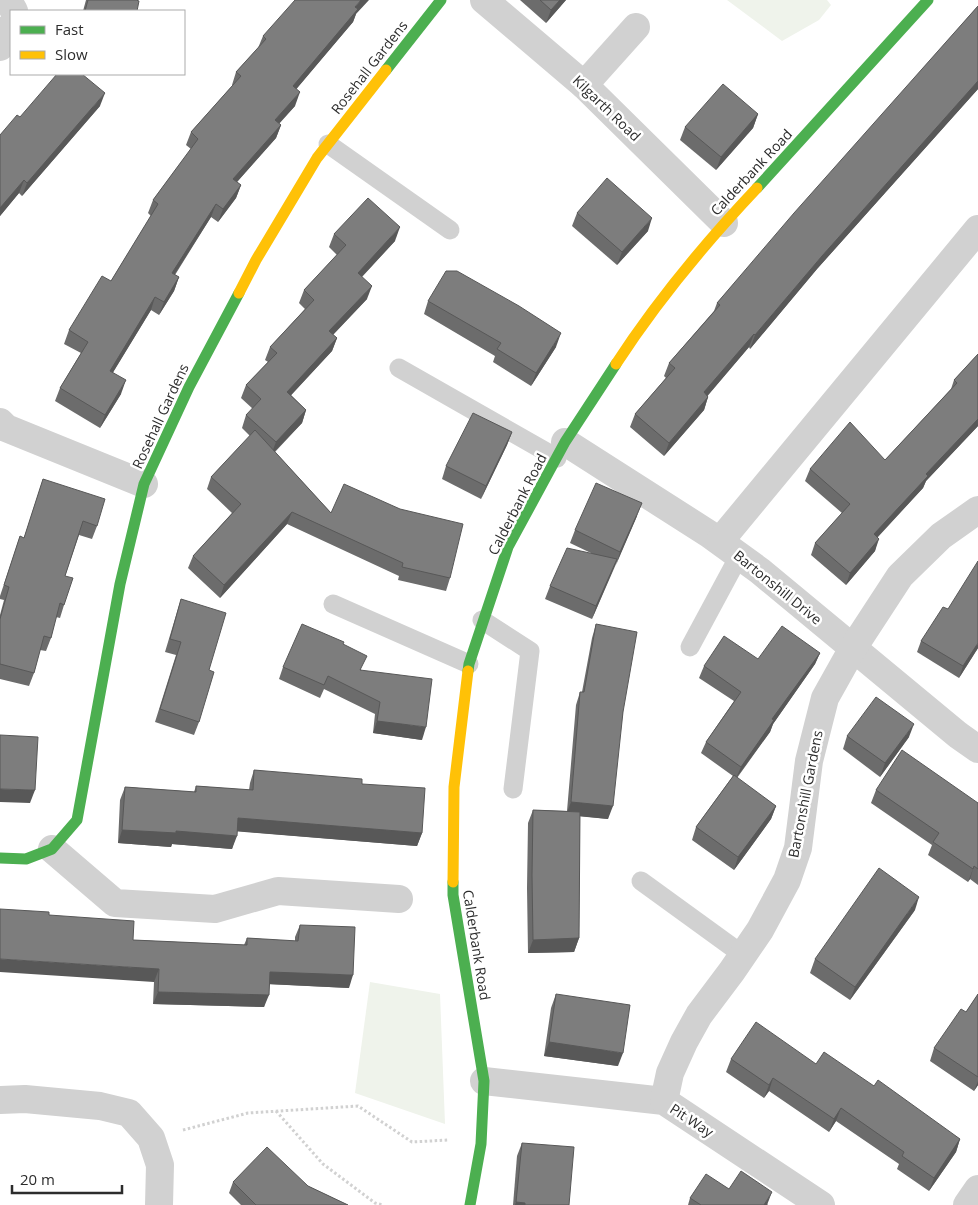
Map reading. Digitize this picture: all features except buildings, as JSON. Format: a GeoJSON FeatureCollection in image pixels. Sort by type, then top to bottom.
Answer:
{"type":"FeatureCollection","features":[{"type":"Feature","properties":{"kind":"street","name":"Rosehall Gardens"},"geometry":{"type":"LineString","coordinates":[[0,858],[26,859],[52,849],[77,820],[120,584],[144,484],[189,387],[256,260],[317,158],[442,0]]}},
{"type":"Feature","properties":{"kind":"street","name":"Kilgarth Road"},"geometry":{"type":"LineString","coordinates":[[484,0],[584,85],[724,223]]}},
{"type":"Feature","properties":{"kind":"street","name":"Calderbank Road"},"geometry":{"type":"LineString","coordinates":[[470,1205],[481,1144],[484,1081],[453,894],[454,787],[469,664],[482,620],[508,547],[561,450],[637,332],[724,223],[884,51],[928,0]]}},
{"type":"Feature","properties":{"kind":"street"},"geometry":{"type":"LineString","coordinates":[[584,85],[636,27]]}},
{"type":"Feature","properties":{"kind":"street"},"geometry":{"type":"LineString","coordinates":[[0,47],[10,28]]}},
{"type":"Feature","properties":{"kind":"street"},"geometry":{"type":"LineString","coordinates":[[729,548],[978,229]]}},
{"type":"Feature","properties":{"kind":"street"},"geometry":{"type":"LineString","coordinates":[[0,422],[6,428],[144,484]]}},
{"type":"Feature","properties":{"kind":"street","name":"Bartonshill Drive"},"geometry":{"type":"LineString","coordinates":[[561,450],[729,548],[760,571],[958,735],[978,749]]}},
{"type":"Feature","properties":{"kind":"street","name":"Bartonshill Gardens"},"geometry":{"type":"LineString","coordinates":[[664,1101],[670,1073],[699,1015],[760,930],[787,880],[798,848],[809,761],[825,698],[853,648],[900,576],[941,536],[978,510]]}},
{"type":"Feature","properties":{"kind":"street"},"geometry":{"type":"LineString","coordinates":[[52,849],[115,903],[215,909],[278,891],[400,899]]}},
{"type":"Feature","properties":{"kind":"street","name":"Pit Way"},"geometry":{"type":"LineString","coordinates":[[484,1081],[664,1101],[821,1205]]}},
{"type":"Feature","properties":{"kind":"street"},"geometry":{"type":"LineString","coordinates":[[0,1100],[25,1099],[100,1106],[129,1113],[151,1138],[160,1165],[158,1205]]}},
{"type":"Feature","properties":{"kind":"street"},"geometry":{"type":"LineString","coordinates":[[967,1205],[978,1189]]}},
{"type":"Feature","properties":{"kind":"lane"},"geometry":{"type":"LineString","coordinates":[[328,144],[450,230]]}},
{"type":"Feature","properties":{"kind":"lane"},"geometry":{"type":"LineString","coordinates":[[399,368],[561,450]]}},
{"type":"Feature","properties":{"kind":"lane"},"geometry":{"type":"LineString","coordinates":[[690,647],[729,548]]}},
{"type":"Feature","properties":{"kind":"lane"},"geometry":{"type":"LineString","coordinates":[[333,604],[469,664]]}},
{"type":"Feature","properties":{"kind":"lane"},"geometry":{"type":"LineString","coordinates":[[482,620],[530,651],[513,789]]}},
{"type":"Feature","properties":{"kind":"lane"},"geometry":{"type":"LineString","coordinates":[[641,881],[743,955]]}},
{"type":"Feature","properties":{"kind":"path"},"geometry":{"type":"LineString","coordinates":[[151,1138],[248,1113],[358,1106],[412,1142],[450,1140],[481,1144]]}},
{"type":"Feature","properties":{"kind":"path"},"geometry":{"type":"LineString","coordinates":[[276,1111],[323,1164],[375,1203],[383,1205]]}},
{"type":"Feature","properties":{"kind":"shaded area"},"geometry":{"type":"Polygon","coordinates":[[[727,0],[827,0],[831,5],[819,20],[782,41],[727,0]]]}},
{"type":"Feature","properties":{"kind":"shaded area"},"geometry":{"type":"Polygon","coordinates":[[[370,982],[440,994],[445,1124],[355,1093],[370,982]]]}},
{"type":"Feature","properties":{"kind":"traffic: fast"},"geometry":{"type":"LineString","coordinates":[[386,70],[441,0]]}},
{"type":"Feature","properties":{"kind":"traffic: fast"},"geometry":{"type":"LineString","coordinates":[[757,188],[928,0]]}},
{"type":"Feature","properties":{"kind":"traffic: fast"},"geometry":{"type":"LineString","coordinates":[[0,858],[26,859],[52,849],[77,820],[120,584],[144,484],[189,387],[239,293]]}},
{"type":"Feature","properties":{"kind":"traffic: fast"},"geometry":{"type":"LineString","coordinates":[[468,671],[508,547],[565,442],[616,364]]}},
{"type":"Feature","properties":{"kind":"traffic: fast"},"geometry":{"type":"LineString","coordinates":[[453,882],[453,895],[484,1081],[481,1144],[470,1205]]}},
{"type":"Feature","properties":{"kind":"traffic: slow"},"geometry":{"type":"LineString","coordinates":[[239,293],[256,260],[317,158],[386,70]]}},
{"type":"Feature","properties":{"kind":"traffic: slow"},"geometry":{"type":"LineString","coordinates":[[616,364],[648,318],[683,273],[719,229],[757,188]]}},
{"type":"Feature","properties":{"kind":"traffic: slow"},"geometry":{"type":"LineString","coordinates":[[453,882],[454,787],[468,671]]}}]}
